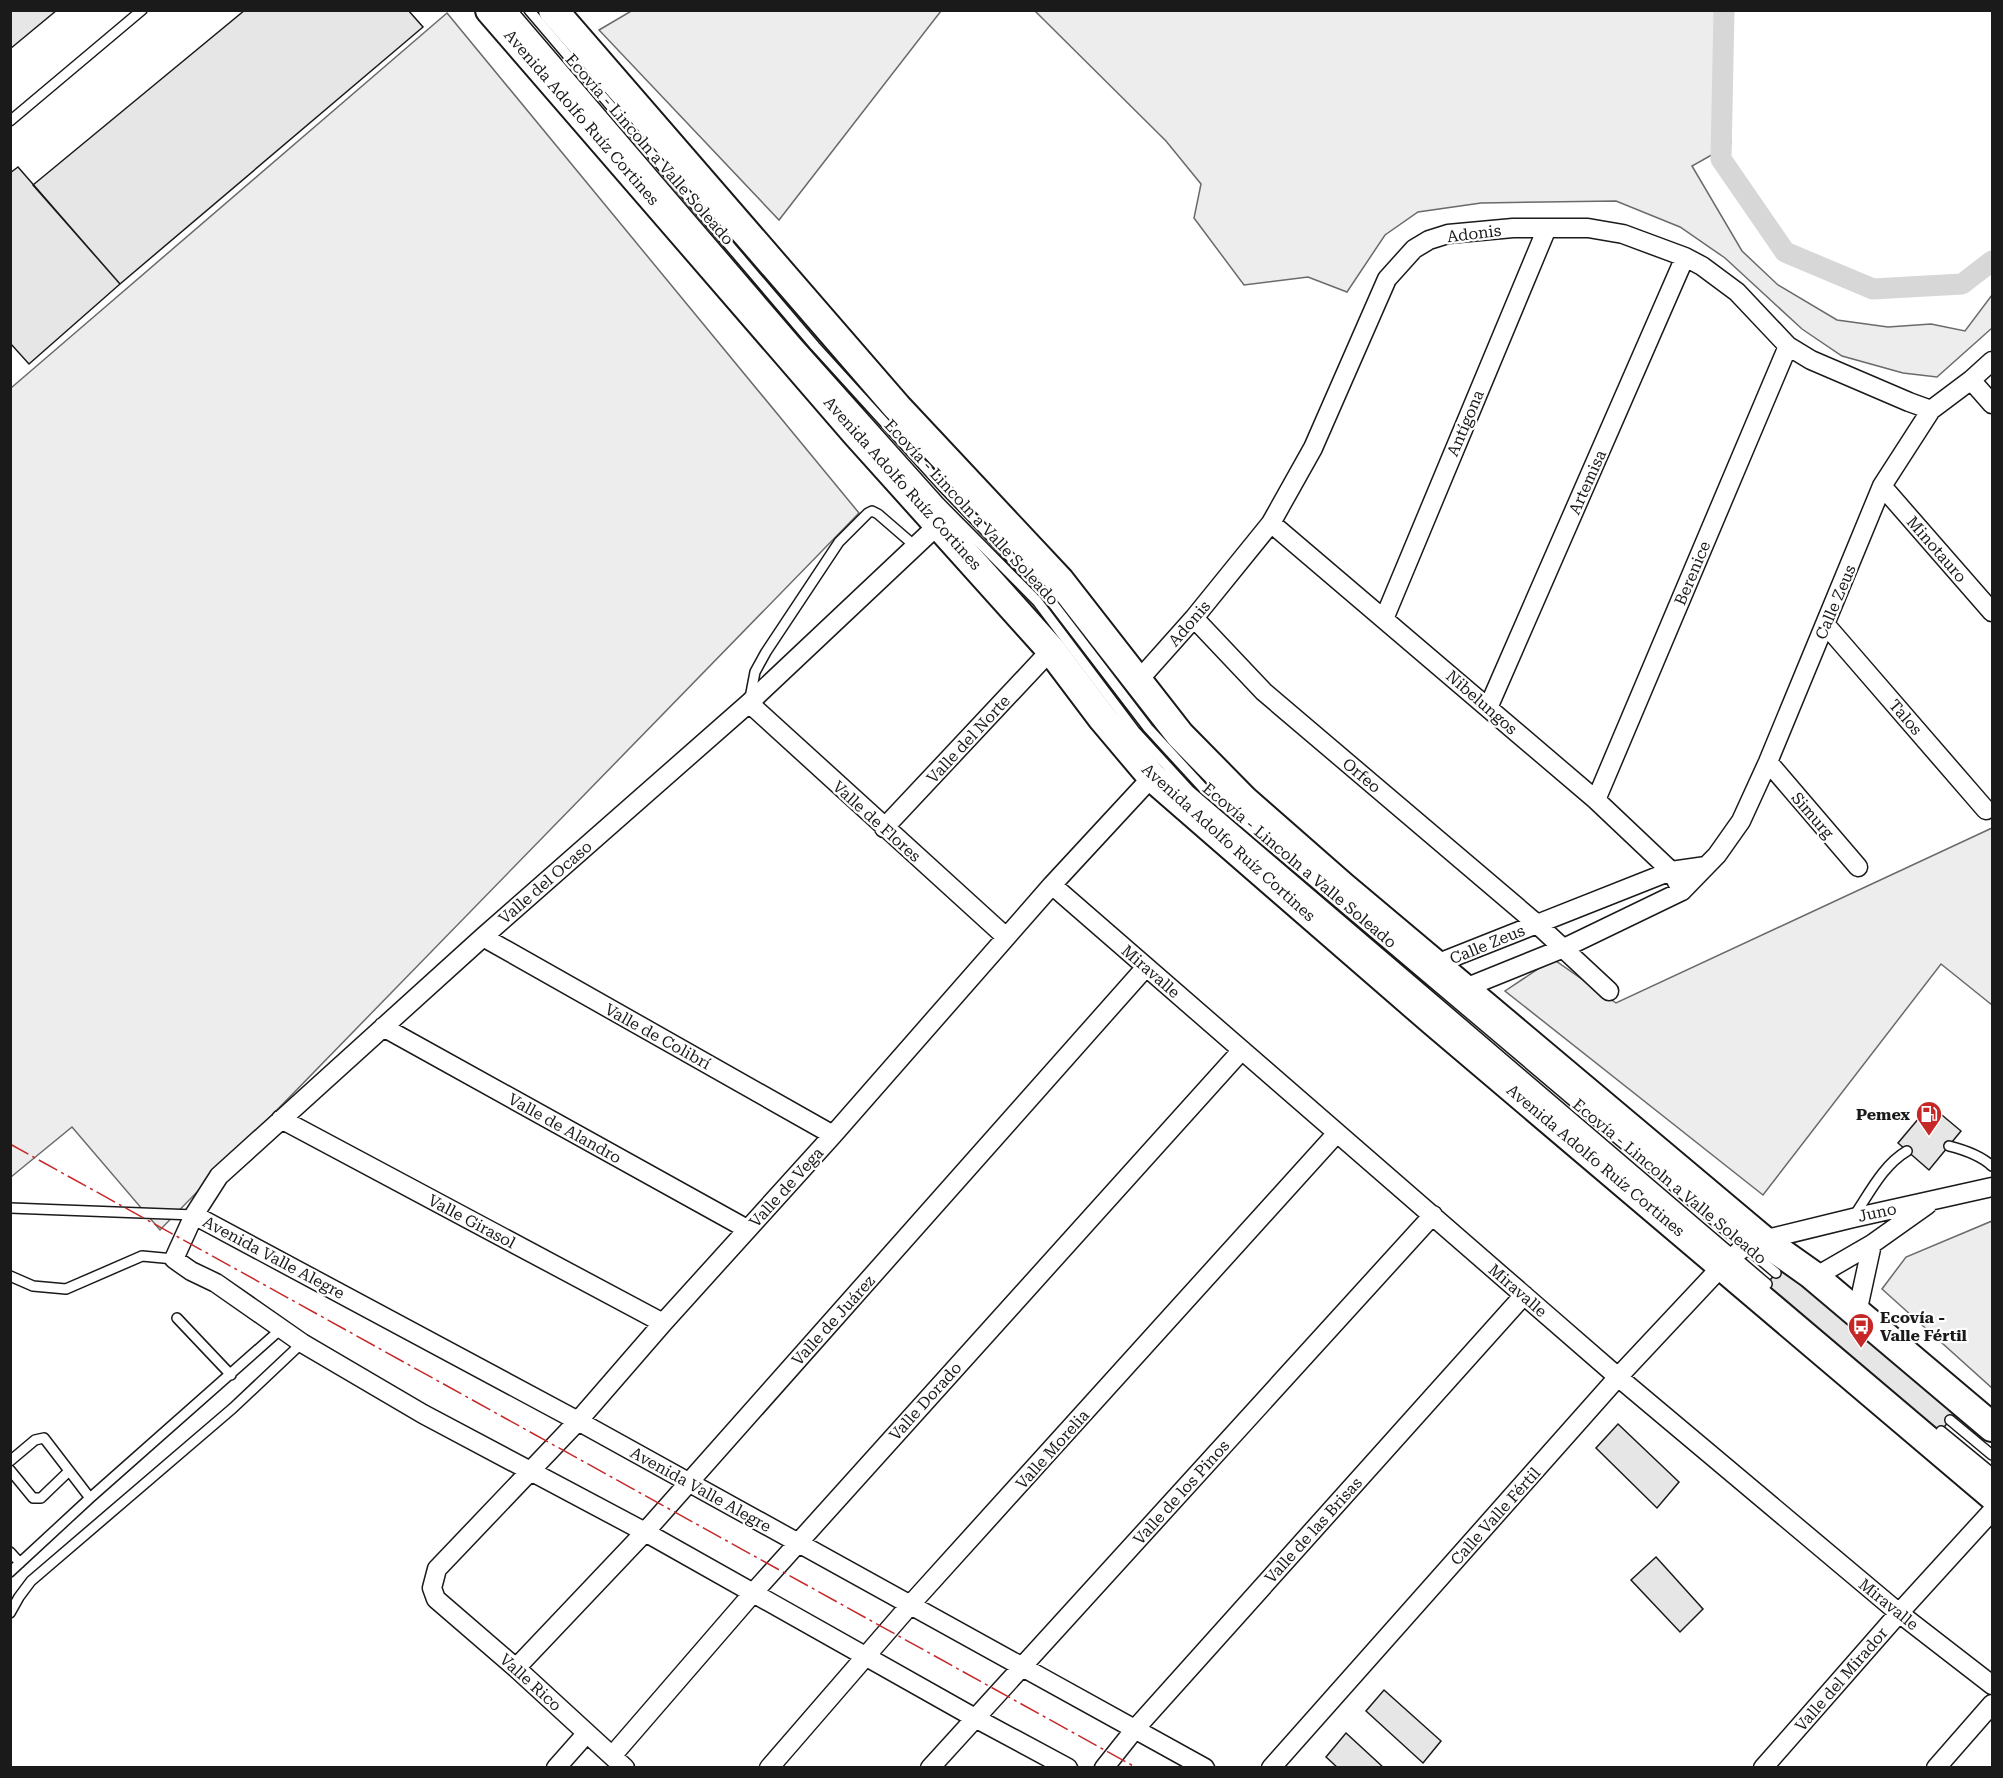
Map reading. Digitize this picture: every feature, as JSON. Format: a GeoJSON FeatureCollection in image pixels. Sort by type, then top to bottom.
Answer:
{"type":"FeatureCollection","features":[{"type":"Feature","properties":{"kind":"main road","name":"Avenida Adolfo Ruíz Cortines"},"geometry":{"type":"LineString","coordinates":[[490,10],[856,433],[940,523],[1051,650],[1103,719],[1152,777],[1433,1021],[1741,1252],[1815,1277],[1992,1427]]}},
{"type":"Feature","properties":{"kind":"main road","name":"Avenida Adolfo Ruíz Cortines"},"geometry":{"type":"LineString","coordinates":[[553,10],[897,407],[1060,581],[1180,735],[1244,800],[1342,886],[1465,988],[1992,1495]]}},
{"type":"Feature","properties":{"kind":"street","name":"Antígona"},"geometry":{"type":"LineString","coordinates":[[1384,619],[1547,228]]}},
{"type":"Feature","properties":{"kind":"street","name":"Adonis"},"geometry":{"type":"LineString","coordinates":[[1137,682],[1194,618],[1270,523],[1313,448],[1388,279],[1399,263],[1414,249],[1429,240],[1448,234],[1488,229],[1588,228],[1623,234],[1685,257],[1702,266],[1737,292],[1788,346],[1822,365],[1930,410]]}},
{"type":"Feature","properties":{"kind":"street","name":"Artemisa"},"geometry":{"type":"LineString","coordinates":[[1488,708],[1685,257]]}},
{"type":"Feature","properties":{"kind":"street","name":"Berenice"},"geometry":{"type":"LineString","coordinates":[[1596,800],[1788,346]]}},
{"type":"Feature","properties":{"kind":"street","name":"Calle Zeus"},"geometry":{"type":"LineString","coordinates":[[1465,988],[1564,948],[1682,891],[1732,836],[1768,762],[1882,486],[1930,410],[1971,380],[1992,361]]}},
{"type":"Feature","properties":{"kind":"street"},"geometry":{"type":"LineString","coordinates":[[1971,380],[1992,404]]}},
{"type":"Feature","properties":{"kind":"street","name":"Minotauro"},"geometry":{"type":"LineString","coordinates":[[1882,486],[1992,612]]}},
{"type":"Feature","properties":{"kind":"street","name":"Valle del Ocaso"},"geometry":{"type":"LineString","coordinates":[[174,1259],[195,1215],[219,1176],[383,1027],[749,703],[940,523]]}},
{"type":"Feature","properties":{"kind":"street","name":"Nibelungos"},"geometry":{"type":"LineString","coordinates":[[1270,523],[1596,800],[1671,871],[1682,891]]}},
{"type":"Feature","properties":{"kind":"street","name":"Orfeo"},"geometry":{"type":"LineString","coordinates":[[1194,618],[1264,692],[1537,924],[1609,991]]}},
{"type":"Feature","properties":{"kind":"street","name":"Talos"},"geometry":{"type":"LineString","coordinates":[[1825,624],[1986,810]]}},
{"type":"Feature","properties":{"kind":"street","name":"Valle del Norte"},"geometry":{"type":"LineString","coordinates":[[884,828],[1051,650]]}},
{"type":"Feature","properties":{"kind":"street","name":"Valle de Flores"},"geometry":{"type":"LineString","coordinates":[[749,703],[1006,937]]}},
{"type":"Feature","properties":{"kind":"street","name":"Simurg"},"geometry":{"type":"LineString","coordinates":[[1768,762],[1858,867]]}},
{"type":"Feature","properties":{"kind":"street","name":"Valle de Vega"},"geometry":{"type":"LineString","coordinates":[[436,1599],[432,1588],[437,1569],[578,1420],[747,1229],[833,1136],[1052,885],[1152,777]]}},
{"type":"Feature","properties":{"kind":"street","name":"Calle Zeus"},"geometry":{"type":"LineString","coordinates":[[1436,964],[1671,871],[1706,866]]}},
{"type":"Feature","properties":{"kind":"street","name":"Miravalle"},"geometry":{"type":"LineString","coordinates":[[1052,885],[1618,1377],[1899,1613],[1992,1685]]}},
{"type":"Feature","properties":{"kind":"street","name":"Valle de Colibrí"},"geometry":{"type":"LineString","coordinates":[[483,938],[833,1136]]}},
{"type":"Feature","properties":{"kind":"street","name":"Valle de Juárez"},"geometry":{"type":"LineString","coordinates":[[516,1668],[645,1532],[1146,967]]}},
{"type":"Feature","properties":{"kind":"street","name":"Valle de Alandro"},"geometry":{"type":"LineString","coordinates":[[383,1027],[747,1229]]}},
{"type":"Feature","properties":{"kind":"street","name":"Valle Dorado"},"geometry":{"type":"LineString","coordinates":[[618,1762],[753,1593],[1242,1050]]}},
{"type":"Feature","properties":{"kind":"street","name":"Valle Girasol"},"geometry":{"type":"LineString","coordinates":[[281,1119],[663,1323]]}},
{"type":"Feature","properties":{"kind":"street","name":"Valle Morelia"},"geometry":{"type":"LineString","coordinates":[[769,1767],[911,1604],[1337,1132]]}},
{"type":"Feature","properties":{"kind":"street","name":"Juno"},"geometry":{"type":"LineString","coordinates":[[1741,1252],[1853,1218],[1992,1187]]}},
{"type":"Feature","properties":{"kind":"street"},"geometry":{"type":"LineString","coordinates":[[1815,1277],[1872,1244],[1933,1200]]}},
{"type":"Feature","properties":{"kind":"street","name":"Avenida Valle Alegre"},"geometry":{"type":"LineString","coordinates":[[195,1215],[578,1420],[1206,1767]]}},
{"type":"Feature","properties":{"kind":"street","name":"Valle de los Pinos"},"geometry":{"type":"LineString","coordinates":[[930,1767],[1432,1215]]}},
{"type":"Feature","properties":{"kind":"street"},"geometry":{"type":"LineString","coordinates":[[1857,1313],[1872,1244]]}},
{"type":"Feature","properties":{"kind":"street","name":"Calle Valle Fértil"},"geometry":{"type":"LineString","coordinates":[[1271,1767],[1618,1377],[1741,1252]]}},
{"type":"Feature","properties":{"kind":"street"},"geometry":{"type":"LineString","coordinates":[[174,1259],[191,1271],[216,1283],[302,1343],[423,1414],[645,1532],[975,1718],[1068,1767]]}},
{"type":"Feature","properties":{"kind":"street","name":"Valle de las Brisas"},"geometry":{"type":"LineString","coordinates":[[1104,1767],[1135,1729],[1524,1295]]}},
{"type":"Feature","properties":{"kind":"street","name":"Valle del Mirador"},"geometry":{"type":"LineString","coordinates":[[1763,1767],[1992,1511]]}},
{"type":"Feature","properties":{"kind":"street","name":"Valle Rico"},"geometry":{"type":"LineString","coordinates":[[436,1599],[516,1668],[618,1762]]}},
{"type":"Feature","properties":{"kind":"street"},"geometry":{"type":"LineString","coordinates":[[1936,1767],[1992,1704]]}},
{"type":"Feature","properties":{"kind":"street"},"geometry":{"type":"LineString","coordinates":[[556,1767],[587,1733]]}},
{"type":"Feature","properties":{"kind":"lane"},"geometry":{"type":"LineString","coordinates":[[10,122],[142,10]]}},
{"type":"Feature","properties":{"kind":"lane","name":"Ecovía - Lincoln a Valle Soleado"},"geometry":{"type":"LineString","coordinates":[[512,10],[797,343],[940,503],[1037,601],[1135,731],[1190,791],[1741,1252],[1767,1284]]}},
{"type":"Feature","properties":{"kind":"lane"},"geometry":{"type":"LineString","coordinates":[[529,10],[815,346],[943,487],[1044,592],[1148,728],[1204,789],[1741,1252],[1776,1273]]}},
{"type":"Feature","properties":{"kind":"lane"},"geometry":{"type":"LineString","coordinates":[[749,703],[755,672],[766,652],[839,542],[868,513],[878,514],[915,546]]}},
{"type":"Feature","properties":{"kind":"lane"},"geometry":{"type":"LineString","coordinates":[[1949,1146],[1966,1151],[1987,1161],[1992,1166]]}},
{"type":"Feature","properties":{"kind":"lane"},"geometry":{"type":"LineString","coordinates":[[1853,1218],[1879,1178],[1899,1155],[1907,1151]]}},
{"type":"Feature","properties":{"kind":"lane"},"geometry":{"type":"LineString","coordinates":[[10,1208],[195,1215]]}},
{"type":"Feature","properties":{"kind":"lane"},"geometry":{"type":"LineString","coordinates":[[10,1276],[33,1286],[66,1289],[142,1256],[174,1259]]}},
{"type":"Feature","properties":{"kind":"lane"},"geometry":{"type":"LineString","coordinates":[[177,1318],[231,1375]]}},
{"type":"Feature","properties":{"kind":"lane"},"geometry":{"type":"LineString","coordinates":[[10,1572],[281,1329]]}},
{"type":"Feature","properties":{"kind":"lane"},"geometry":{"type":"LineString","coordinates":[[10,1613],[31,1581],[233,1408],[302,1343]]}},
{"type":"Feature","properties":{"kind":"lane"},"geometry":{"type":"LineString","coordinates":[[1950,1420],[1992,1455]]}},
{"type":"Feature","properties":{"kind":"lane"},"geometry":{"type":"LineString","coordinates":[[1941,1431],[1992,1473]]}},
{"type":"Feature","properties":{"kind":"lane"},"geometry":{"type":"LineString","coordinates":[[10,1461],[35,1440],[44,1438],[90,1498]]}},
{"type":"Feature","properties":{"kind":"lane"},"geometry":{"type":"LineString","coordinates":[[10,1470],[33,1498],[41,1498],[69,1471]]}},
{"type":"Feature","properties":{"kind":"lane"},"geometry":{"type":"LineString","coordinates":[[10,1552],[20,1563]]}},
{"type":"Feature","properties":{"kind":"shaded area"},"geometry":{"type":"Polygon","coordinates":[[[633,10],[941,11],[779,220],[599,30],[633,10]]]}},
{"type":"Feature","properties":{"kind":"shaded area"},"geometry":{"type":"Polygon","coordinates":[[[1035,11],[1716,11],[1731,144],[1692,166],[1742,251],[1778,285],[1837,320],[1888,327],[1931,324],[1965,331],[1992,295],[1992,328],[1937,377],[1903,373],[1842,356],[1802,329],[1725,258],[1680,227],[1616,201],[1481,203],[1418,212],[1385,235],[1347,292],[1308,277],[1244,285],[1194,218],[1201,184],[1166,141],[1035,11]]]}},
{"type":"Feature","properties":{"kind":"shaded area"},"geometry":{"type":"Polygon","coordinates":[[[447,13],[859,513],[160,1230],[72,1127],[11,1177],[11,388],[447,13]]]}},
{"type":"Feature","properties":{"kind":"shaded area"},"geometry":{"type":"Polygon","coordinates":[[[1992,828],[1992,1005],[1941,964],[1763,1195],[1505,991],[1553,959],[1616,1003],[1992,828]]]}},
{"type":"Feature","properties":{"kind":"shaded area"},"geometry":{"type":"Polygon","coordinates":[[[1992,1221],[1992,1388],[1882,1289],[1906,1257],[1992,1221]]]}},
{"type":"Feature","properties":{"kind":"building"},"geometry":{"type":"Polygon","coordinates":[[[10,10],[57,10],[10,49],[10,10]]]}},
{"type":"Feature","properties":{"kind":"building"},"geometry":{"type":"Polygon","coordinates":[[[245,10],[408,10],[423,27],[120,284],[33,185],[245,10]]]}},
{"type":"Feature","properties":{"kind":"building"},"geometry":{"type":"Polygon","coordinates":[[[18,167],[120,284],[29,364],[10,343],[10,173],[18,167]]]}},
{"type":"Feature","properties":{"kind":"building","name":"Pemex"},"geometry":{"type":"Polygon","coordinates":[[[1930,1105],[1961,1131],[1929,1170],[1898,1143],[1930,1105]]]}},
{"type":"Feature","properties":{"kind":"building","name":"Ecovía - Valle Fértil"},"geometry":{"type":"Polygon","coordinates":[[[1785,1263],[1959,1410],[1937,1435],[1763,1288],[1785,1263]]]}},
{"type":"Feature","properties":{"kind":"building"},"geometry":{"type":"Polygon","coordinates":[[[1618,1424],[1679,1482],[1657,1508],[1596,1448],[1618,1424]]]}},
{"type":"Feature","properties":{"kind":"building"},"geometry":{"type":"Polygon","coordinates":[[[1656,1557],[1703,1609],[1680,1632],[1631,1580],[1656,1557]]]}},
{"type":"Feature","properties":{"kind":"building"},"geometry":{"type":"Polygon","coordinates":[[[1384,1690],[1441,1741],[1423,1763],[1366,1711],[1384,1690]]]}},
{"type":"Feature","properties":{"kind":"building"},"geometry":{"type":"Polygon","coordinates":[[[1346,1733],[1384,1768],[1338,1768],[1326,1757],[1346,1733]]]}},
{"type":"Feature","properties":{"kind":"waterway"},"geometry":{"type":"LineString","coordinates":[[1724,10],[1721,159],[1785,252],[1873,289],[1962,284],[1992,261]]}},
{"type":"Feature","properties":{"kind":"power"},"geometry":{"type":"LineString","coordinates":[[10,1144],[1137,1768]]}},
{"type":"Feature","properties":{"kind":"place","name":"Pemex"},"geometry":{"type":"Point","coordinates":[1929,1137]}},
{"type":"Feature","properties":{"kind":"place","name":"Ecovía - Valle Fértil"},"geometry":{"type":"Point","coordinates":[1861,1349]}}]}
